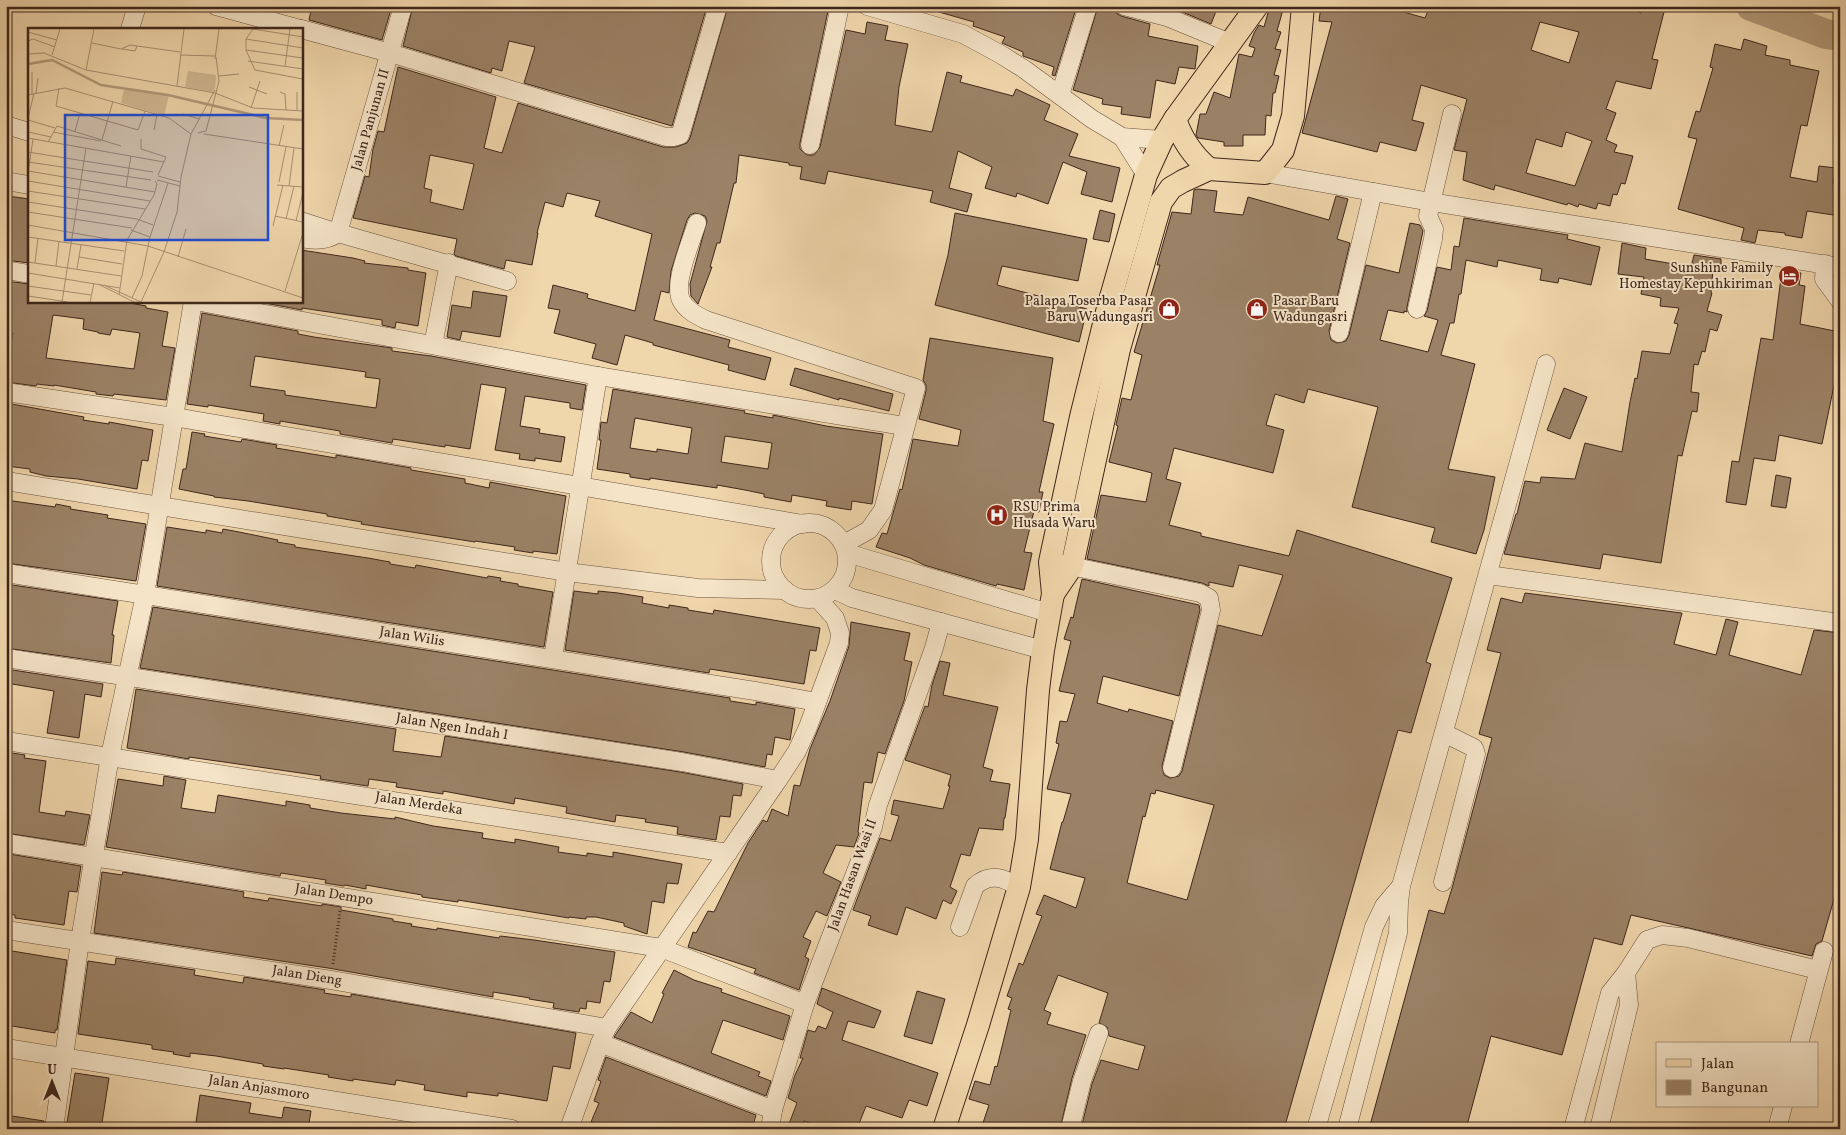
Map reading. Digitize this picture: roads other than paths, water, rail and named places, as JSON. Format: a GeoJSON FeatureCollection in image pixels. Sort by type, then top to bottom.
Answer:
{"type":"FeatureCollection","features":[{"type":"Feature","properties":{"kind":"main road"},"geometry":{"type":"LineString","coordinates":[[944,1129],[978,1025],[1019,887],[1027,839],[1042,650],[1051,604],[1050,562],[1081,417],[1106,313],[1146,175],[1162,140],[1175,119],[1257,6]]}},
{"type":"Feature","properties":{"kind":"main road"},"geometry":{"type":"LineString","coordinates":[[1051,604],[1072,566],[1119,349],[1160,202],[1171,188],[1182,181],[1209,170],[1265,173],[1283,150],[1293,116],[1303,6]]}},
{"type":"Feature","properties":{"kind":"main road"},"geometry":{"type":"LineString","coordinates":[[1175,119],[1188,147],[1209,170]]}},
{"type":"Feature","properties":{"kind":"street"},"geometry":{"type":"LineString","coordinates":[[130,28],[136,6]]}},
{"type":"Feature","properties":{"kind":"street"},"geometry":{"type":"LineString","coordinates":[[216,6],[297,28]]}},
{"type":"Feature","properties":{"kind":"street","name":"Jalan Panjunan II"},"geometry":{"type":"LineString","coordinates":[[338,233],[403,6]]}},
{"type":"Feature","properties":{"kind":"street"},"geometry":{"type":"LineString","coordinates":[[302,29],[390,53],[666,137],[673,137],[680,135],[718,6]]}},
{"type":"Feature","properties":{"kind":"street"},"geometry":{"type":"LineString","coordinates":[[810,145],[840,6]]}},
{"type":"Feature","properties":{"kind":"street"},"geometry":{"type":"LineString","coordinates":[[867,6],[904,11],[976,40],[1024,70],[1092,119],[1122,137],[1162,140]]}},
{"type":"Feature","properties":{"kind":"street"},"geometry":{"type":"LineString","coordinates":[[1060,95],[1088,6]]}},
{"type":"Feature","properties":{"kind":"street"},"geometry":{"type":"LineString","coordinates":[[1124,6],[1167,17],[1230,43]]}},
{"type":"Feature","properties":{"kind":"street"},"geometry":{"type":"LineString","coordinates":[[1417,309],[1433,239],[1434,230],[1428,216],[1452,114]]}},
{"type":"Feature","properties":{"kind":"street"},"geometry":{"type":"LineString","coordinates":[[6,125],[28,132]]}},
{"type":"Feature","properties":{"kind":"street"},"geometry":{"type":"LineString","coordinates":[[1122,137],[1146,175]]}},
{"type":"Feature","properties":{"kind":"street"},"geometry":{"type":"LineString","coordinates":[[1283,150],[1301,179]]}},
{"type":"Feature","properties":{"kind":"street"},"geometry":{"type":"LineString","coordinates":[[1265,173],[1431,202],[1832,265],[1823,278],[1840,301]]}},
{"type":"Feature","properties":{"kind":"street"},"geometry":{"type":"LineString","coordinates":[[6,181],[28,185]]}},
{"type":"Feature","properties":{"kind":"street"},"geometry":{"type":"LineString","coordinates":[[1339,333],[1373,192]]}},
{"type":"Feature","properties":{"kind":"street"},"geometry":{"type":"LineString","coordinates":[[302,221],[507,281]]}},
{"type":"Feature","properties":{"kind":"street"},"geometry":{"type":"LineString","coordinates":[[697,223],[679,285],[681,300],[687,308],[706,320],[916,388],[904,426],[883,510],[869,530],[845,549]]}},
{"type":"Feature","properties":{"kind":"street"},"geometry":{"type":"LineString","coordinates":[[302,238],[312,240],[331,238],[338,233]]}},
{"type":"Feature","properties":{"kind":"street"},"geometry":{"type":"LineString","coordinates":[[433,345],[449,263]]}},
{"type":"Feature","properties":{"kind":"street"},"geometry":{"type":"LineString","coordinates":[[6,270],[28,274]]}},
{"type":"Feature","properties":{"kind":"street"},"geometry":{"type":"LineString","coordinates":[[54,1129],[80,941],[110,756],[145,595],[194,302]]}},
{"type":"Feature","properties":{"kind":"street"},"geometry":{"type":"LineString","coordinates":[[199,302],[598,376],[904,426]]}},
{"type":"Feature","properties":{"kind":"street"},"geometry":{"type":"LineString","coordinates":[[1347,1129],[1398,933],[1401,886],[1546,364]]}},
{"type":"Feature","properties":{"kind":"street"},"geometry":{"type":"LineString","coordinates":[[553,658],[598,376]]}},
{"type":"Feature","properties":{"kind":"street"},"geometry":{"type":"LineString","coordinates":[[6,392],[173,418],[803,524],[815,524],[826,527],[836,534],[845,549],[847,567],[843,580],[835,590],[818,598],[794,597],[776,581],[772,570],[771,557],[774,545],[781,535],[791,528],[803,524]]}},
{"type":"Feature","properties":{"kind":"street"},"geometry":{"type":"LineString","coordinates":[[6,481],[567,572],[698,588],[785,590]]}},
{"type":"Feature","properties":{"kind":"street"},"geometry":{"type":"LineString","coordinates":[[845,549],[1051,604]]}},
{"type":"Feature","properties":{"kind":"street"},"geometry":{"type":"LineString","coordinates":[[1050,562],[1200,593],[1209,598],[1211,610],[1172,768]]}},
{"type":"Feature","properties":{"kind":"street","name":"Jalan Wilis"},"geometry":{"type":"LineString","coordinates":[[6,573],[553,658],[817,702]]}},
{"type":"Feature","properties":{"kind":"street"},"geometry":{"type":"LineString","coordinates":[[1488,575],[1840,622]]}},
{"type":"Feature","properties":{"kind":"street"},"geometry":{"type":"LineString","coordinates":[[835,590],[852,598],[1042,650]]}},
{"type":"Feature","properties":{"kind":"street"},"geometry":{"type":"LineString","coordinates":[[569,1129],[603,1036],[661,948],[797,751],[833,660],[840,633],[835,618],[818,598]]}},
{"type":"Feature","properties":{"kind":"street","name":"Jalan Hasan Wasi II"},"geometry":{"type":"LineString","coordinates":[[770,1129],[773,1110],[805,1004],[873,827],[878,805],[934,648],[941,622]]}},
{"type":"Feature","properties":{"kind":"street","name":"Jalan Ngen Indah I"},"geometry":{"type":"LineString","coordinates":[[6,658],[682,762],[778,780]]}},
{"type":"Feature","properties":{"kind":"street"},"geometry":{"type":"LineString","coordinates":[[1443,882],[1476,754],[1474,748],[1444,733]]}},
{"type":"Feature","properties":{"kind":"street","name":"Jalan Merdeka"},"geometry":{"type":"LineString","coordinates":[[6,741],[728,853]]}},
{"type":"Feature","properties":{"kind":"street","name":"Jalan Dempo"},"geometry":{"type":"LineString","coordinates":[[6,843],[661,948],[805,1004]]}},
{"type":"Feature","properties":{"kind":"street"},"geometry":{"type":"LineString","coordinates":[[960,927],[975,886],[980,881],[988,878],[1004,878],[1019,887]]}},
{"type":"Feature","properties":{"kind":"street"},"geometry":{"type":"LineString","coordinates":[[1316,1129],[1374,927],[1384,906],[1401,886]]}},
{"type":"Feature","properties":{"kind":"street","name":"Jalan Dieng"},"geometry":{"type":"LineString","coordinates":[[6,930],[331,980],[603,1036],[773,1110]]}},
{"type":"Feature","properties":{"kind":"street"},"geometry":{"type":"LineString","coordinates":[[1573,1129],[1606,1003],[1610,993],[1648,940],[1662,935],[1688,938],[1818,970]]}},
{"type":"Feature","properties":{"kind":"street"},"geometry":{"type":"LineString","coordinates":[[1800,1042],[1824,951]]}},
{"type":"Feature","properties":{"kind":"street"},"geometry":{"type":"LineString","coordinates":[[1599,1129],[1629,1005],[1626,973]]}},
{"type":"Feature","properties":{"kind":"street"},"geometry":{"type":"LineString","coordinates":[[1070,1129],[1082,1081],[1100,1033]]}},
{"type":"Feature","properties":{"kind":"street","name":"Jalan Anjasmoro"},"geometry":{"type":"LineString","coordinates":[[6,1048],[512,1129]]}},
{"type":"Feature","properties":{"kind":"street"},"geometry":{"type":"LineString","coordinates":[[1777,1129],[1782,1108]]}},
{"type":"Feature","properties":{"kind":"waterway"},"geometry":{"type":"LineString","coordinates":[[1751,6],[1826,34],[1840,36]]}},
{"type":"Feature","properties":{"kind":"place","name":"Sunshine Family Homestay Kepuhkiriman"},"geometry":{"type":"Point","coordinates":[1789,276]}},
{"type":"Feature","properties":{"kind":"place","name":"Palapa Toserba Pasar Baru Wadungasri"},"geometry":{"type":"Point","coordinates":[1169,309]}},
{"type":"Feature","properties":{"kind":"place","name":"Pasar Baru Wadungasri"},"geometry":{"type":"Point","coordinates":[1257,309]}},
{"type":"Feature","properties":{"kind":"place","name":"RSU Prima Husada Waru"},"geometry":{"type":"Point","coordinates":[997,515]}}]}
